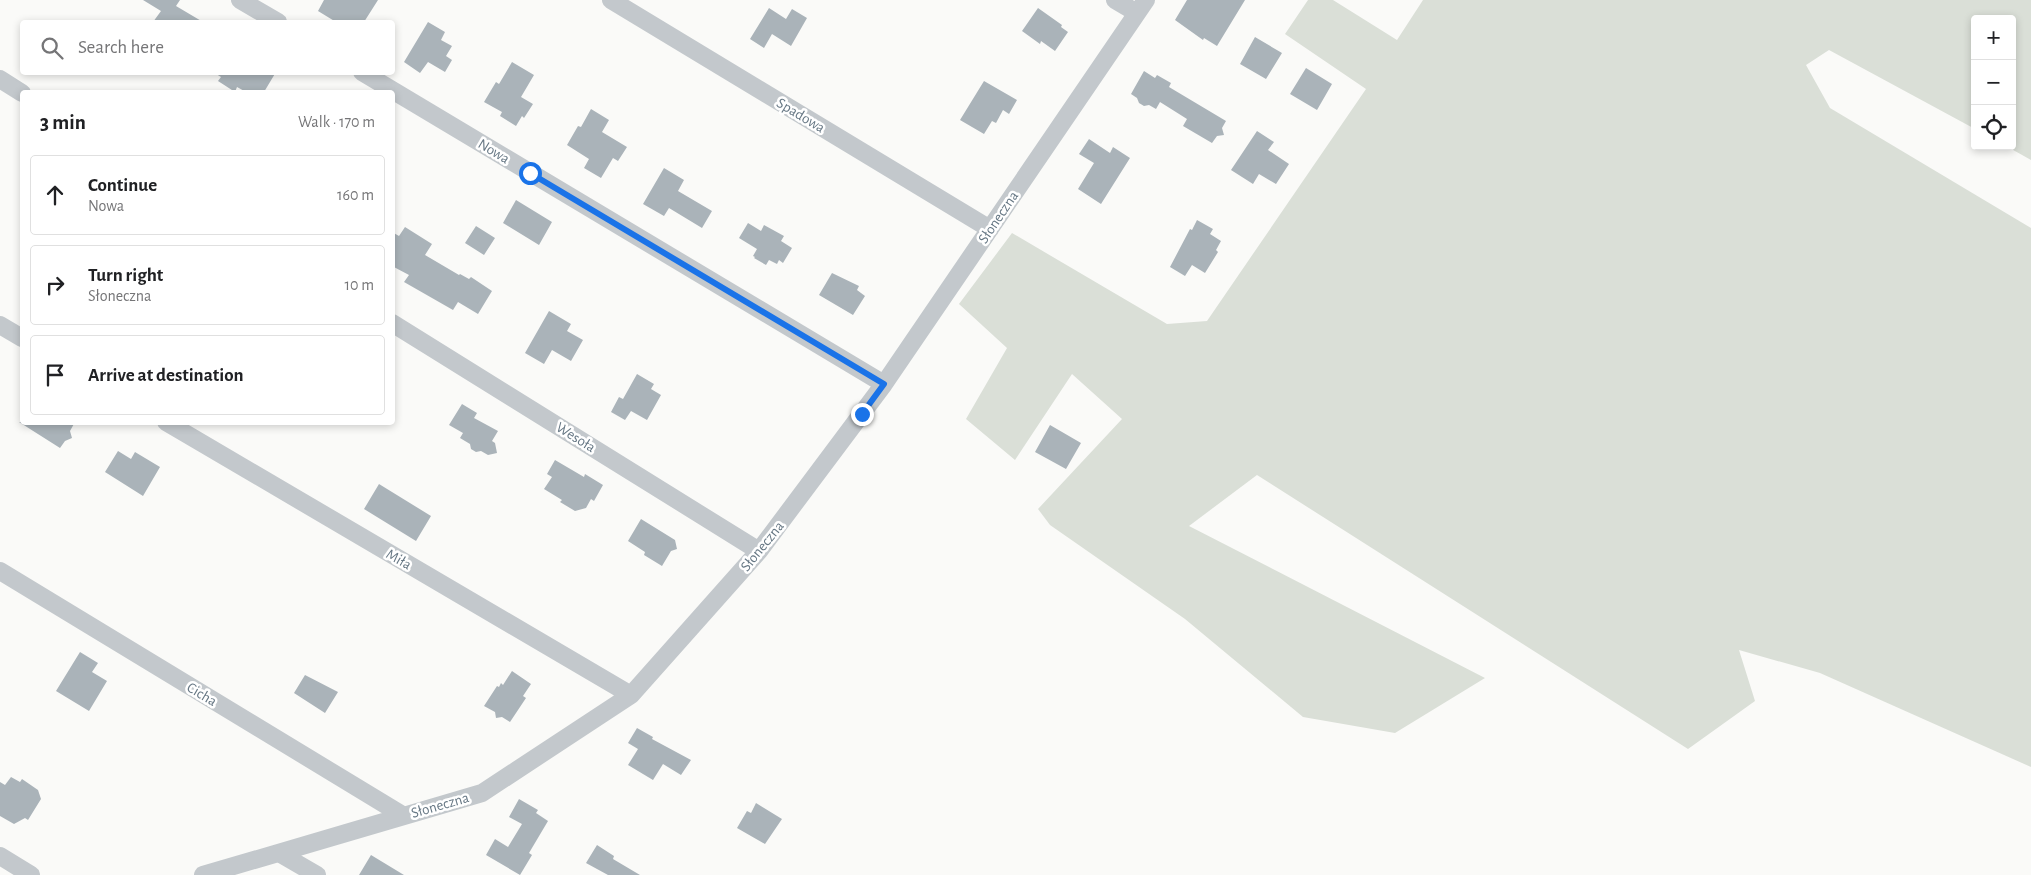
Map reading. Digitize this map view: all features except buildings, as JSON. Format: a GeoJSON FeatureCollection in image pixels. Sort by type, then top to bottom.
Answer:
{"type":"FeatureCollection","features":[{"type":"Feature","properties":{"kind":"street"},"geometry":{"type":"LineString","coordinates":[[240,0],[275,20]]}},
{"type":"Feature","properties":{"kind":"street","name":"Spadowa"},"geometry":{"type":"LineString","coordinates":[[611,0],[990,229]]}},
{"type":"Feature","properties":{"kind":"street"},"geometry":{"type":"LineString","coordinates":[[1115,0],[1141,7]]}},
{"type":"Feature","properties":{"kind":"street","name":"Słoneczna"},"geometry":{"type":"LineString","coordinates":[[203,875],[482,793],[631,695],[759,551],[884,384],[1141,7]]}},
{"type":"Feature","properties":{"kind":"street","name":"Nowa"},"geometry":{"type":"LineString","coordinates":[[367,75],[392,90]]}},
{"type":"Feature","properties":{"kind":"street"},"geometry":{"type":"LineString","coordinates":[[0,79],[20,92]]}},
{"type":"Feature","properties":{"kind":"street","name":"Nowa"},"geometry":{"type":"LineString","coordinates":[[395,92],[884,384]]}},
{"type":"Feature","properties":{"kind":"street"},"geometry":{"type":"LineString","coordinates":[[0,325],[20,337]]}},
{"type":"Feature","properties":{"kind":"street","name":"Wesoła"},"geometry":{"type":"LineString","coordinates":[[395,325],[759,551]]}},
{"type":"Feature","properties":{"kind":"street","name":"Miła"},"geometry":{"type":"LineString","coordinates":[[171,425],[631,695]]}},
{"type":"Feature","properties":{"kind":"street","name":"Cicha"},"geometry":{"type":"LineString","coordinates":[[0,571],[404,816]]}},
{"type":"Feature","properties":{"kind":"street"},"geometry":{"type":"LineString","coordinates":[[280,852],[317,875]]}},
{"type":"Feature","properties":{"kind":"street"},"geometry":{"type":"LineString","coordinates":[[0,856],[31,875]]}},
{"type":"Feature","properties":{"kind":"shaded area"},"geometry":{"type":"Polygon","coordinates":[[[1308,0],[1333,0],[1397,40],[1423,0],[2031,0],[2031,160],[2013,150],[2016,150],[2016,15],[1971,15],[1971,127],[1829,50],[1806,65],[1830,108],[2031,228],[2031,767],[1820,673],[1739,650],[1755,701],[1688,749],[1257,475],[1189,526],[1485,678],[1395,733],[1303,717],[1185,619],[1050,525],[1038,509],[1122,419],[1072,374],[1015,460],[966,419],[1007,348],[959,304],[1012,233],[1167,324],[1207,321],[1366,89],[1285,34],[1308,0]]]}},
{"type":"Feature","properties":{"kind":"route"},"geometry":{"type":"LineString","coordinates":[[530,173],[884,384],[862,414]]}}]}
